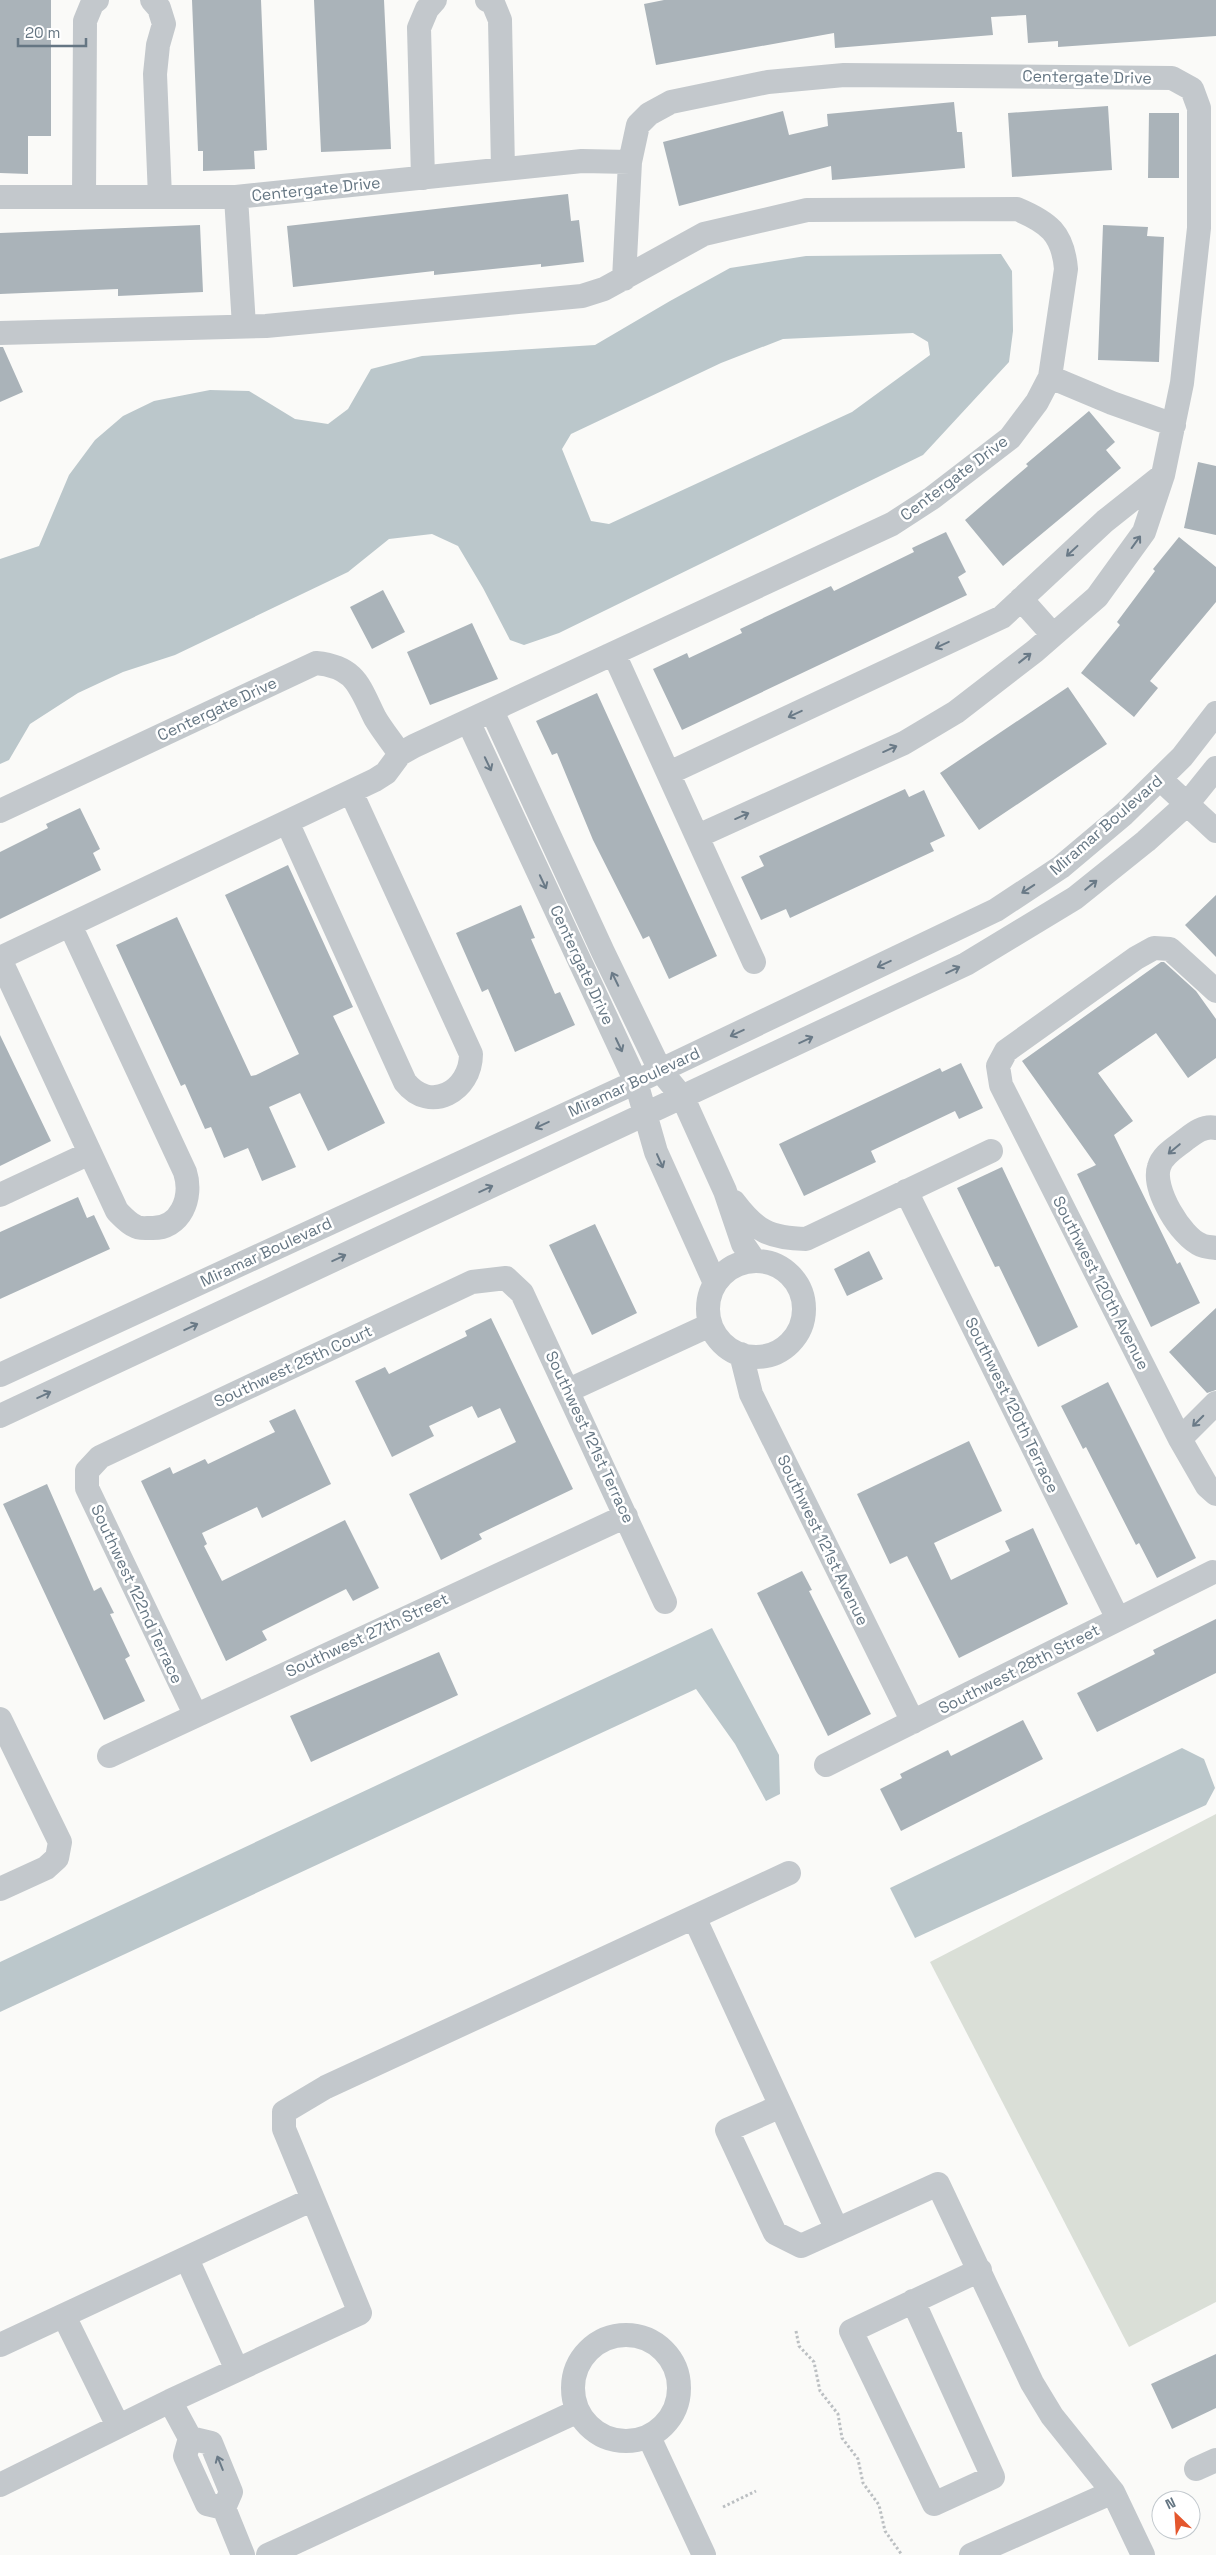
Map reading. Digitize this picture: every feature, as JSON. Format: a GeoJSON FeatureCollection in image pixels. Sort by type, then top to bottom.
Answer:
{"type":"FeatureCollection","features":[{"type":"Feature","properties":{"kind":"street"},"geometry":{"type":"LineString","coordinates":[[84,197],[85,21],[92,4],[97,0]]}},
{"type":"Feature","properties":{"kind":"street"},"geometry":{"type":"LineString","coordinates":[[152,0],[159,8],[164,24],[158,45],[155,74],[160,197]]}},
{"type":"Feature","properties":{"kind":"street"},"geometry":{"type":"LineString","coordinates":[[423,178],[419,28],[427,9],[435,0]]}},
{"type":"Feature","properties":{"kind":"street"},"geometry":{"type":"LineString","coordinates":[[487,0],[493,4],[500,20],[503,169]]}},
{"type":"Feature","properties":{"kind":"street","name":"Centergate Drive"},"geometry":{"type":"LineString","coordinates":[[624,279],[630,162],[638,125],[649,114],[671,102],[768,82],[844,74],[1172,78],[1192,89],[1199,108],[1199,228],[1182,383],[1163,475],[1144,532],[1097,598],[956,712],[904,743],[698,836]]}},
{"type":"Feature","properties":{"kind":"street","name":"Centergate Drive"},"geometry":{"type":"LineString","coordinates":[[0,197],[236,197],[582,161],[630,162]]}},
{"type":"Feature","properties":{"kind":"street"},"geometry":{"type":"LineString","coordinates":[[236,197],[244,326]]}},
{"type":"Feature","properties":{"kind":"street","name":"Centergate Drive"},"geometry":{"type":"LineString","coordinates":[[0,333],[244,326],[582,296],[604,289],[624,279],[704,234],[807,210],[1017,209],[1038,218],[1053,230],[1065,256],[1066,269],[1050,378],[1037,402],[1010,438],[932,498],[892,524],[407,750],[376,720],[360,685],[350,674],[334,665],[316,663],[0,811]]}},
{"type":"Feature","properties":{"kind":"street"},"geometry":{"type":"LineString","coordinates":[[1050,378],[1174,425]]}},
{"type":"Feature","properties":{"kind":"street"},"geometry":{"type":"LineString","coordinates":[[669,773],[1002,617],[1105,521],[1163,475]]}},
{"type":"Feature","properties":{"kind":"street"},"geometry":{"type":"LineString","coordinates":[[1021,599],[1053,635]]}},
{"type":"Feature","properties":{"kind":"street"},"geometry":{"type":"LineString","coordinates":[[614,654],[754,962]]}},
{"type":"Feature","properties":{"kind":"street","name":"Centergate Drive"},"geometry":{"type":"LineString","coordinates":[[492,711],[660,1070]]}},
{"type":"Feature","properties":{"kind":"street","name":"Miramar Boulevard"},"geometry":{"type":"LineString","coordinates":[[0,1375],[636,1082],[996,910],[1061,867],[1124,814],[1182,757],[1216,713]]}},
{"type":"Feature","properties":{"kind":"street","name":"Centergate Drive"},"geometry":{"type":"LineString","coordinates":[[468,721],[636,1082]]}},
{"type":"Feature","properties":{"kind":"street"},"geometry":{"type":"LineString","coordinates":[[70,925],[189,1183],[180,1215],[169,1225],[156,1228],[136,1227],[117,1211],[0,958],[351,792],[386,773],[407,750]]}},
{"type":"Feature","properties":{"kind":"street"},"geometry":{"type":"LineString","coordinates":[[0,1416],[966,964],[1075,898],[1146,841],[1213,778],[1182,757]]}},
{"type":"Feature","properties":{"kind":"street"},"geometry":{"type":"LineString","coordinates":[[1160,779],[1216,831]]}},
{"type":"Feature","properties":{"kind":"street"},"geometry":{"type":"LineString","coordinates":[[287,822],[405,1082],[414,1093],[429,1098],[446,1095],[460,1084],[471,1068],[471,1054],[351,792]]}},
{"type":"Feature","properties":{"kind":"street"},"geometry":{"type":"LineString","coordinates":[[528,849],[550,838]]}},
{"type":"Feature","properties":{"kind":"street","name":"Southwest 120th Avenue"},"geometry":{"type":"LineString","coordinates":[[1216,991],[1170,949],[1154,948],[1136,958],[1006,1052],[998,1066],[1001,1084],[1180,1439],[1207,1486],[1216,1494]]}},
{"type":"Feature","properties":{"kind":"street"},"geometry":{"type":"LineString","coordinates":[[660,1070],[683,1098],[725,1191],[743,1244],[754,1260]]}},
{"type":"Feature","properties":{"kind":"street"},"geometry":{"type":"LineString","coordinates":[[636,1082],[656,1152],[715,1283]]}},
{"type":"Feature","properties":{"kind":"street"},"geometry":{"type":"LineString","coordinates":[[1216,1128],[1202,1129],[1191,1135],[1162,1159],[1158,1170],[1162,1196],[1187,1236],[1201,1246],[1216,1248]]}},
{"type":"Feature","properties":{"kind":"street"},"geometry":{"type":"LineString","coordinates":[[725,1191],[750,1223],[768,1234],[786,1238],[806,1238],[991,1151]]}},
{"type":"Feature","properties":{"kind":"street"},"geometry":{"type":"LineString","coordinates":[[0,1195],[90,1153]]}},
{"type":"Feature","properties":{"kind":"street","name":"Southwest 120th Terrace"},"geometry":{"type":"LineString","coordinates":[[906,1191],[1118,1619]]}},
{"type":"Feature","properties":{"kind":"street"},"geometry":{"type":"LineString","coordinates":[[784,1269],[806,1238]]}},
{"type":"Feature","properties":{"kind":"street"},"geometry":{"type":"LineString","coordinates":[[754,1260],[770,1263],[784,1269],[794,1280],[803,1301],[802,1323],[795,1337],[784,1347],[771,1354],[756,1356],[741,1354],[728,1348],[717,1338],[710,1325],[708,1311],[709,1296],[715,1283],[725,1272],[739,1264],[754,1260]]}},
{"type":"Feature","properties":{"kind":"street","name":"Southwest 121st Terrace"},"geometry":{"type":"LineString","coordinates":[[506,1278],[522,1293],[665,1602]]}},
{"type":"Feature","properties":{"kind":"street","name":"Southwest 25th Court"},"geometry":{"type":"LineString","coordinates":[[87,1471],[100,1457],[472,1282],[506,1278]]}},
{"type":"Feature","properties":{"kind":"street"},"geometry":{"type":"LineString","coordinates":[[568,1390],[710,1325]]}},
{"type":"Feature","properties":{"kind":"street","name":"Southwest 121st Avenue"},"geometry":{"type":"LineString","coordinates":[[741,1354],[751,1394],[913,1722]]}},
{"type":"Feature","properties":{"kind":"street"},"geometry":{"type":"LineString","coordinates":[[1180,1439],[1216,1403]]}},
{"type":"Feature","properties":{"kind":"street","name":"Southwest 122nd Terrace"},"geometry":{"type":"LineString","coordinates":[[87,1471],[87,1488],[195,1714]]}},
{"type":"Feature","properties":{"kind":"street","name":"Southwest 27th Street"},"geometry":{"type":"LineString","coordinates":[[109,1756],[195,1714],[626,1516]]}},
{"type":"Feature","properties":{"kind":"street","name":"Southwest 28th Street"},"geometry":{"type":"LineString","coordinates":[[826,1765],[1213,1572]]}},
{"type":"Feature","properties":{"kind":"street"},"geometry":{"type":"LineString","coordinates":[[0,1889],[46,1868],[57,1858],[60,1842],[1,1723]]}},
{"type":"Feature","properties":{"kind":"street"},"geometry":{"type":"LineString","coordinates":[[0,2485],[170,2401],[360,2313],[284,2129],[284,2112],[326,2087],[789,1872]]}},
{"type":"Feature","properties":{"kind":"street"},"geometry":{"type":"LineString","coordinates":[[694,1917],[837,2230]]}},
{"type":"Feature","properties":{"kind":"street"},"geometry":{"type":"LineString","coordinates":[[781,2106],[727,2130],[775,2233],[801,2246],[938,2184],[1044,2404],[1113,2492],[1143,2555]]}},
{"type":"Feature","properties":{"kind":"street"},"geometry":{"type":"LineString","coordinates":[[0,2345],[313,2199]]}},
{"type":"Feature","properties":{"kind":"street"},"geometry":{"type":"LineString","coordinates":[[187,2259],[238,2370]]}},
{"type":"Feature","properties":{"kind":"street"},"geometry":{"type":"LineString","coordinates":[[913,2301],[993,2477],[934,2504],[851,2330],[913,2301],[980,2270]]}},
{"type":"Feature","properties":{"kind":"street"},"geometry":{"type":"LineString","coordinates":[[64,2316],[118,2426]]}},
{"type":"Feature","properties":{"kind":"street"},"geometry":{"type":"LineString","coordinates":[[626,2335],[644,2338],[660,2347],[672,2360],[679,2377],[679,2395],[674,2412],[664,2426],[649,2437],[633,2441],[616,2441],[600,2435],[587,2425],[578,2411],[573,2394],[574,2376],[581,2360],[593,2346],[609,2338],[626,2335]]}},
{"type":"Feature","properties":{"kind":"street"},"geometry":{"type":"LineString","coordinates":[[170,2401],[190,2438],[211,2443],[231,2492],[224,2508],[243,2555]]}},
{"type":"Feature","properties":{"kind":"street"},"geometry":{"type":"LineString","coordinates":[[268,2555],[578,2411]]}},
{"type":"Feature","properties":{"kind":"street"},"geometry":{"type":"LineString","coordinates":[[649,2437],[704,2555]]}},
{"type":"Feature","properties":{"kind":"street"},"geometry":{"type":"LineString","coordinates":[[971,2555],[1003,2548],[1113,2492]]}},
{"type":"Feature","properties":{"kind":"path"},"geometry":{"type":"LineString","coordinates":[[796,2332],[799,2346],[816,2367],[820,2391],[838,2414],[842,2438],[858,2459],[863,2483],[879,2505],[884,2531],[902,2555]]}},
{"type":"Feature","properties":{"kind":"path"},"geometry":{"type":"LineString","coordinates":[[723,2507],[756,2491]]}},
{"type":"Feature","properties":{"kind":"shaded area"},"geometry":{"type":"Polygon","coordinates":[[[1001,254],[1012,271],[1013,331],[1009,362],[923,455],[559,633],[524,645],[510,640],[483,588],[458,546],[432,534],[389,539],[348,572],[175,655],[123,672],[78,693],[30,724],[9,760],[0,764],[0,559],[39,546],[69,475],[95,440],[123,416],[154,401],[210,390],[249,391],[295,419],[328,424],[348,409],[371,369],[422,356],[595,345],[730,268],[806,256],[1001,254]],[[913,333],[783,339],[721,363],[571,434],[562,449],[591,521],[609,524],[852,412],[930,355],[928,342],[913,333]]]}},
{"type":"Feature","properties":{"kind":"shaded area"},"geometry":{"type":"Polygon","coordinates":[[[712,1628],[779,1755],[780,1794],[766,1801],[735,1744],[696,1689],[0,2012],[0,1962],[712,1628]]]}},
{"type":"Feature","properties":{"kind":"shaded area"},"geometry":{"type":"Polygon","coordinates":[[[1182,1748],[1204,1759],[1215,1788],[1206,1805],[915,1938],[890,1888],[1182,1748]]]}},
{"type":"Feature","properties":{"kind":"shaded area"},"geometry":{"type":"Polygon","coordinates":[[[1216,1814],[1216,2302],[1129,2347],[930,1962],[1216,1814]]]}},
{"type":"Feature","properties":{"kind":"building"},"geometry":{"type":"Polygon","coordinates":[[[0,0],[51,0],[51,136],[28,136],[28,174],[0,173],[0,0]]]}},
{"type":"Feature","properties":{"kind":"building"},"geometry":{"type":"Polygon","coordinates":[[[192,0],[261,0],[267,150],[254,151],[255,169],[203,171],[203,151],[198,151],[192,0]]]}},
{"type":"Feature","properties":{"kind":"building"},"geometry":{"type":"Polygon","coordinates":[[[314,0],[384,0],[391,149],[321,152],[314,0]]]}},
{"type":"Feature","properties":{"kind":"building"},"geometry":{"type":"Polygon","coordinates":[[[664,0],[1216,0],[1216,36],[1058,47],[1058,41],[1028,43],[1026,15],[991,17],[993,35],[835,48],[834,33],[656,65],[644,4],[664,0]]]}},
{"type":"Feature","properties":{"kind":"building"},"geometry":{"type":"Polygon","coordinates":[[[954,102],[957,132],[962,132],[965,168],[832,180],[831,166],[679,206],[663,142],[783,111],[789,135],[828,126],[827,114],[954,102]]]}},
{"type":"Feature","properties":{"kind":"building"},"geometry":{"type":"Polygon","coordinates":[[[1108,106],[1112,170],[1012,177],[1008,113],[1108,106]]]}},
{"type":"Feature","properties":{"kind":"building"},"geometry":{"type":"Polygon","coordinates":[[[1149,113],[1179,113],[1179,178],[1148,178],[1149,113]]]}},
{"type":"Feature","properties":{"kind":"building"},"geometry":{"type":"Polygon","coordinates":[[[568,194],[571,221],[579,220],[584,262],[541,267],[541,264],[434,275],[434,271],[293,287],[287,226],[568,194]]]}},
{"type":"Feature","properties":{"kind":"building"},"geometry":{"type":"Polygon","coordinates":[[[200,225],[203,292],[118,296],[118,289],[0,294],[0,233],[200,225]]]}},
{"type":"Feature","properties":{"kind":"building"},"geometry":{"type":"Polygon","coordinates":[[[1103,225],[1148,227],[1147,236],[1164,237],[1159,362],[1098,360],[1103,225]]]}},
{"type":"Feature","properties":{"kind":"building"},"geometry":{"type":"Polygon","coordinates":[[[0,347],[3,347],[23,392],[0,402],[0,347]]]}},
{"type":"Feature","properties":{"kind":"building"},"geometry":{"type":"Polygon","coordinates":[[[1089,411],[1115,442],[1106,450],[1121,468],[1003,566],[965,520],[1028,466],[1026,464],[1089,411]]]}},
{"type":"Feature","properties":{"kind":"building"},"geometry":{"type":"Polygon","coordinates":[[[1198,462],[1216,466],[1216,535],[1184,528],[1198,462]]]}},
{"type":"Feature","properties":{"kind":"building"},"geometry":{"type":"Polygon","coordinates":[[[946,532],[966,572],[958,577],[967,595],[682,730],[653,669],[687,653],[689,658],[742,633],[740,629],[831,586],[834,591],[914,552],[912,548],[946,532]]]}},
{"type":"Feature","properties":{"kind":"building"},"geometry":{"type":"Polygon","coordinates":[[[1179,537],[1216,567],[1216,602],[1150,681],[1158,688],[1134,717],[1081,673],[1120,625],[1117,622],[1155,571],[1153,569],[1179,537]]]}},
{"type":"Feature","properties":{"kind":"building"},"geometry":{"type":"Polygon","coordinates":[[[383,590],[405,632],[372,649],[350,607],[383,590]]]}},
{"type":"Feature","properties":{"kind":"building"},"geometry":{"type":"Polygon","coordinates":[[[472,623],[498,679],[430,705],[407,652],[472,623]]]}},
{"type":"Feature","properties":{"kind":"building"},"geometry":{"type":"Polygon","coordinates":[[[1068,687],[1107,744],[979,830],[940,773],[1068,687]]]}},
{"type":"Feature","properties":{"kind":"building"},"geometry":{"type":"Polygon","coordinates":[[[597,693],[717,956],[669,979],[649,936],[643,939],[593,840],[557,753],[552,755],[536,721],[597,693]]]}},
{"type":"Feature","properties":{"kind":"building"},"geometry":{"type":"Polygon","coordinates":[[[905,789],[909,797],[924,790],[945,836],[930,843],[934,851],[790,918],[786,909],[761,920],[741,877],[764,866],[759,856],[905,789]]]}},
{"type":"Feature","properties":{"kind":"building"},"geometry":{"type":"Polygon","coordinates":[[[80,808],[100,849],[93,853],[101,870],[0,919],[0,852],[48,828],[46,824],[80,808]]]}},
{"type":"Feature","properties":{"kind":"building"},"geometry":{"type":"Polygon","coordinates":[[[288,865],[353,1007],[333,1016],[385,1123],[328,1151],[300,1093],[269,1107],[296,1167],[262,1181],[248,1148],[224,1158],[211,1127],[205,1129],[185,1084],[181,1086],[116,945],[177,917],[251,1076],[256,1075],[299,1054],[225,895],[288,865]]]}},
{"type":"Feature","properties":{"kind":"building"},"geometry":{"type":"Polygon","coordinates":[[[1216,895],[1216,957],[1185,925],[1216,895]]]}},
{"type":"Feature","properties":{"kind":"building"},"geometry":{"type":"Polygon","coordinates":[[[521,905],[535,938],[531,939],[555,994],[560,992],[575,1025],[515,1052],[488,989],[482,992],[456,933],[521,905]]]}},
{"type":"Feature","properties":{"kind":"building"},"geometry":{"type":"Polygon","coordinates":[[[1161,962],[1164,962],[1196,991],[1216,1019],[1216,1058],[1188,1078],[1156,1033],[1098,1073],[1133,1121],[1114,1135],[1177,1264],[1180,1262],[1200,1303],[1151,1327],[1077,1174],[1096,1165],[1022,1061],[1161,962]]]}},
{"type":"Feature","properties":{"kind":"building"},"geometry":{"type":"Polygon","coordinates":[[[0,1035],[51,1141],[0,1166],[0,1035]]]}},
{"type":"Feature","properties":{"kind":"building"},"geometry":{"type":"Polygon","coordinates":[[[961,1063],[983,1108],[959,1119],[955,1111],[871,1151],[876,1162],[804,1196],[779,1144],[940,1068],[942,1072],[961,1063]]]}},
{"type":"Feature","properties":{"kind":"building"},"geometry":{"type":"Polygon","coordinates":[[[1002,1167],[1078,1327],[1038,1347],[999,1266],[995,1267],[957,1188],[1002,1167]]]}},
{"type":"Feature","properties":{"kind":"building"},"geometry":{"type":"Polygon","coordinates":[[[78,1197],[87,1218],[94,1215],[110,1249],[0,1299],[0,1232],[78,1197]]]}},
{"type":"Feature","properties":{"kind":"building"},"geometry":{"type":"Polygon","coordinates":[[[595,1224],[637,1313],[592,1335],[549,1245],[595,1224]]]}},
{"type":"Feature","properties":{"kind":"building"},"geometry":{"type":"Polygon","coordinates":[[[869,1251],[883,1279],[847,1296],[834,1269],[869,1251]]]}},
{"type":"Feature","properties":{"kind":"building"},"geometry":{"type":"Polygon","coordinates":[[[1216,1308],[1216,1390],[1207,1393],[1169,1352],[1216,1308]]]}},
{"type":"Feature","properties":{"kind":"building"},"geometry":{"type":"Polygon","coordinates":[[[491,1318],[573,1489],[479,1534],[482,1539],[441,1560],[409,1494],[516,1442],[500,1408],[478,1418],[472,1406],[429,1426],[434,1436],[392,1457],[355,1381],[385,1367],[389,1374],[467,1336],[465,1331],[491,1318]]]}},
{"type":"Feature","properties":{"kind":"building"},"geometry":{"type":"Polygon","coordinates":[[[1108,1382],[1196,1558],[1157,1578],[1139,1543],[1136,1545],[1086,1447],[1083,1449],[1061,1406],[1108,1382]]]}},
{"type":"Feature","properties":{"kind":"building"},"geometry":{"type":"Polygon","coordinates":[[[295,1409],[331,1484],[262,1518],[257,1507],[202,1533],[207,1544],[204,1546],[222,1581],[345,1520],[379,1588],[353,1601],[346,1589],[262,1631],[267,1640],[226,1661],[141,1481],[170,1467],[173,1474],[205,1459],[208,1464],[275,1432],[269,1421],[295,1409]]]}},
{"type":"Feature","properties":{"kind":"building"},"geometry":{"type":"Polygon","coordinates":[[[969,1441],[1002,1511],[934,1543],[951,1580],[1010,1551],[1005,1541],[1033,1528],[1068,1604],[959,1658],[907,1556],[890,1564],[857,1494],[969,1441]]]}},
{"type":"Feature","properties":{"kind":"building"},"geometry":{"type":"Polygon","coordinates":[[[47,1484],[94,1591],[101,1587],[114,1613],[110,1614],[130,1656],[125,1659],[145,1701],[104,1720],[3,1504],[47,1484]]]}},
{"type":"Feature","properties":{"kind":"building"},"geometry":{"type":"Polygon","coordinates":[[[802,1571],[812,1590],[809,1591],[871,1714],[828,1736],[757,1593],[802,1571]]]}},
{"type":"Feature","properties":{"kind":"building"},"geometry":{"type":"Polygon","coordinates":[[[1216,1619],[1216,1673],[1097,1732],[1077,1693],[1155,1654],[1153,1650],[1216,1619]]]}},
{"type":"Feature","properties":{"kind":"building"},"geometry":{"type":"Polygon","coordinates":[[[439,1652],[458,1695],[311,1762],[290,1716],[439,1652]]]}},
{"type":"Feature","properties":{"kind":"building"},"geometry":{"type":"Polygon","coordinates":[[[1023,1720],[1043,1759],[901,1831],[880,1789],[902,1778],[900,1774],[948,1750],[951,1756],[1023,1720]]]}},
{"type":"Feature","properties":{"kind":"building"},"geometry":{"type":"Polygon","coordinates":[[[1216,2354],[1216,2408],[1172,2429],[1151,2384],[1216,2354]]]}}]}
